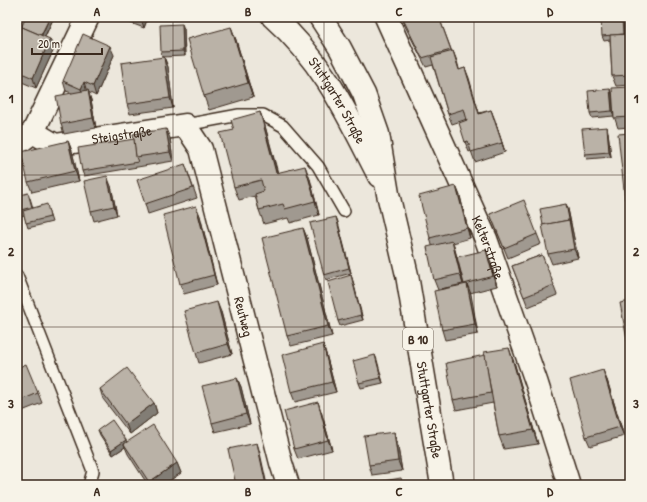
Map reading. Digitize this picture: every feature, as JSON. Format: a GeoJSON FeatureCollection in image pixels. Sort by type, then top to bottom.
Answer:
{"type":"FeatureCollection","features":[{"type":"Feature","properties":{"kind":"street"},"geometry":{"type":"LineString","coordinates":[[25,138],[88,17]]}},
{"type":"Feature","properties":{"kind":"street","name":"Stuttgarter Straße"},"geometry":{"type":"LineString","coordinates":[[273,17],[289,31],[325,76],[351,121],[388,194]]}},
{"type":"Feature","properties":{"kind":"street","name":"Stuttgarter Straße"},"geometry":{"type":"LineString","coordinates":[[320,17],[340,48],[364,94],[378,134],[388,194],[407,275],[442,485]]}},
{"type":"Feature","properties":{"kind":"street","name":"Kelterstraße"},"geometry":{"type":"LineString","coordinates":[[386,17],[486,239],[537,384],[569,485]]}},
{"type":"Feature","properties":{"kind":"street","name":"Steigstraße"},"geometry":{"type":"LineString","coordinates":[[25,138],[55,145],[185,125]]}},
{"type":"Feature","properties":{"kind":"street","name":"Reutweg"},"geometry":{"type":"LineString","coordinates":[[185,125],[201,149],[281,463],[288,485]]}},
{"type":"Feature","properties":{"kind":"lane"},"geometry":{"type":"LineString","coordinates":[[185,125],[239,115],[263,115],[283,126],[318,166],[344,211]]}},
{"type":"Feature","properties":{"kind":"lane"},"geometry":{"type":"LineString","coordinates":[[17,276],[93,471],[90,485]]}},
{"type":"Feature","properties":{"kind":"building"},"geometry":{"type":"Polygon","coordinates":[[[26,17],[50,17],[41,35],[22,27],[21,28],[26,17]]]}},
{"type":"Feature","properties":{"kind":"building"},"geometry":{"type":"Polygon","coordinates":[[[402,17],[439,17],[451,50],[422,58],[402,17]]]}},
{"type":"Feature","properties":{"kind":"building"},"geometry":{"type":"Polygon","coordinates":[[[622,19],[623,34],[602,36],[601,21],[622,19]]]}},
{"type":"Feature","properties":{"kind":"building"},"geometry":{"type":"Polygon","coordinates":[[[182,24],[183,51],[161,52],[160,25],[182,24]]]}},
{"type":"Feature","properties":{"kind":"building"},"geometry":{"type":"Polygon","coordinates":[[[22,27],[50,39],[33,78],[17,71],[17,39],[22,27]]]}},
{"type":"Feature","properties":{"kind":"building"},"geometry":{"type":"Polygon","coordinates":[[[231,27],[248,83],[204,96],[187,39],[231,27]]]}},
{"type":"Feature","properties":{"kind":"building"},"geometry":{"type":"Polygon","coordinates":[[[83,34],[110,46],[93,86],[84,82],[81,89],[63,81],[83,34]]]}},
{"type":"Feature","properties":{"kind":"building"},"geometry":{"type":"Polygon","coordinates":[[[630,34],[630,75],[612,76],[610,35],[630,34]]]}},
{"type":"Feature","properties":{"kind":"building"},"geometry":{"type":"Polygon","coordinates":[[[453,51],[459,70],[465,68],[479,114],[491,110],[502,143],[471,152],[468,141],[465,142],[459,123],[467,120],[464,109],[448,114],[431,57],[453,51]]]}},
{"type":"Feature","properties":{"kind":"building"},"geometry":{"type":"Polygon","coordinates":[[[164,57],[170,98],[127,104],[121,63],[164,57]]]}},
{"type":"Feature","properties":{"kind":"building"},"geometry":{"type":"Polygon","coordinates":[[[630,87],[630,117],[614,118],[612,88],[630,87]]]}},
{"type":"Feature","properties":{"kind":"building"},"geometry":{"type":"Polygon","coordinates":[[[610,89],[612,111],[590,113],[588,91],[610,89]]]}},
{"type":"Feature","properties":{"kind":"building"},"geometry":{"type":"Polygon","coordinates":[[[88,90],[93,118],[61,124],[56,96],[88,90]]]}},
{"type":"Feature","properties":{"kind":"building"},"geometry":{"type":"Polygon","coordinates":[[[260,112],[276,173],[305,166],[315,201],[285,209],[283,204],[259,210],[255,194],[264,191],[261,180],[234,187],[220,133],[234,130],[231,120],[260,112]]]}},
{"type":"Feature","properties":{"kind":"building"},"geometry":{"type":"Polygon","coordinates":[[[607,127],[609,152],[585,154],[582,129],[607,127]]]}},
{"type":"Feature","properties":{"kind":"building"},"geometry":{"type":"Polygon","coordinates":[[[166,129],[170,152],[136,157],[133,134],[166,129]]]}},
{"type":"Feature","properties":{"kind":"building"},"geometry":{"type":"Polygon","coordinates":[[[630,133],[630,198],[625,199],[618,134],[630,133]]]}},
{"type":"Feature","properties":{"kind":"building"},"geometry":{"type":"Polygon","coordinates":[[[134,139],[138,162],[82,171],[78,148],[134,139]]]}},
{"type":"Feature","properties":{"kind":"building"},"geometry":{"type":"Polygon","coordinates":[[[68,141],[75,171],[28,182],[21,152],[68,141]]]}},
{"type":"Feature","properties":{"kind":"building"},"geometry":{"type":"Polygon","coordinates":[[[185,164],[193,188],[145,204],[137,180],[185,164]]]}},
{"type":"Feature","properties":{"kind":"building"},"geometry":{"type":"Polygon","coordinates":[[[107,176],[114,206],[91,211],[84,181],[107,176]]]}},
{"type":"Feature","properties":{"kind":"building"},"geometry":{"type":"Polygon","coordinates":[[[456,186],[467,228],[430,238],[419,196],[456,186]]]}},
{"type":"Feature","properties":{"kind":"building"},"geometry":{"type":"Polygon","coordinates":[[[28,193],[32,207],[17,211],[17,196],[28,193]]]}},
{"type":"Feature","properties":{"kind":"building"},"geometry":{"type":"Polygon","coordinates":[[[524,200],[537,234],[504,248],[490,214],[524,200]]]}},
{"type":"Feature","properties":{"kind":"building"},"geometry":{"type":"Polygon","coordinates":[[[47,204],[50,217],[26,223],[23,211],[47,204]]]}},
{"type":"Feature","properties":{"kind":"building"},"geometry":{"type":"Polygon","coordinates":[[[566,204],[570,224],[569,220],[543,225],[540,209],[566,204]]]}},
{"type":"Feature","properties":{"kind":"building"},"geometry":{"type":"Polygon","coordinates":[[[196,206],[214,275],[180,284],[163,215],[196,206]]]}},
{"type":"Feature","properties":{"kind":"building"},"geometry":{"type":"Polygon","coordinates":[[[336,217],[349,268],[324,275],[310,223],[336,217]]]}},
{"type":"Feature","properties":{"kind":"building"},"geometry":{"type":"Polygon","coordinates":[[[569,220],[574,249],[548,254],[542,225],[569,220]]]}},
{"type":"Feature","properties":{"kind":"building"},"geometry":{"type":"Polygon","coordinates":[[[303,228],[328,326],[287,336],[262,238],[303,228]]]}},
{"type":"Feature","properties":{"kind":"building"},"geometry":{"type":"Polygon","coordinates":[[[452,241],[460,274],[434,280],[427,247],[452,241]]]}},
{"type":"Feature","properties":{"kind":"building"},"geometry":{"type":"Polygon","coordinates":[[[486,250],[493,276],[464,284],[457,257],[486,250]]]}},
{"type":"Feature","properties":{"kind":"building"},"geometry":{"type":"Polygon","coordinates":[[[542,255],[554,285],[524,297],[512,266],[542,255]]]}},
{"type":"Feature","properties":{"kind":"building"},"geometry":{"type":"Polygon","coordinates":[[[351,275],[361,315],[338,321],[328,282],[351,275]]]}},
{"type":"Feature","properties":{"kind":"building"},"geometry":{"type":"Polygon","coordinates":[[[467,284],[475,324],[442,330],[434,291],[467,284]]]}},
{"type":"Feature","properties":{"kind":"building"},"geometry":{"type":"Polygon","coordinates":[[[630,301],[630,356],[620,303],[630,301]]]}},
{"type":"Feature","properties":{"kind":"building"},"geometry":{"type":"Polygon","coordinates":[[[217,302],[228,344],[196,353],[184,311],[217,302]]]}},
{"type":"Feature","properties":{"kind":"building"},"geometry":{"type":"Polygon","coordinates":[[[323,344],[332,382],[291,392],[282,355],[323,344]]]}},
{"type":"Feature","properties":{"kind":"building"},"geometry":{"type":"Polygon","coordinates":[[[509,348],[533,430],[499,436],[484,352],[509,348]]]}},
{"type":"Feature","properties":{"kind":"building"},"geometry":{"type":"Polygon","coordinates":[[[375,355],[381,378],[359,383],[353,361],[375,355]]]}},
{"type":"Feature","properties":{"kind":"building"},"geometry":{"type":"Polygon","coordinates":[[[485,355],[491,393],[453,400],[446,363],[485,355]]]}},
{"type":"Feature","properties":{"kind":"building"},"geometry":{"type":"Polygon","coordinates":[[[26,364],[38,393],[17,402],[17,368],[26,364]]]}},
{"type":"Feature","properties":{"kind":"building"},"geometry":{"type":"Polygon","coordinates":[[[127,368],[154,403],[126,424],[100,389],[127,368]]]}},
{"type":"Feature","properties":{"kind":"building"},"geometry":{"type":"Polygon","coordinates":[[[603,370],[620,427],[586,437],[570,380],[603,370]]]}},
{"type":"Feature","properties":{"kind":"building"},"geometry":{"type":"Polygon","coordinates":[[[237,378],[246,414],[212,423],[202,386],[237,378]]]}},
{"type":"Feature","properties":{"kind":"building"},"geometry":{"type":"Polygon","coordinates":[[[318,402],[328,440],[294,449],[284,411],[318,402]]]}},
{"type":"Feature","properties":{"kind":"building"},"geometry":{"type":"Polygon","coordinates":[[[112,420],[126,440],[111,450],[98,430],[112,420]]]}},
{"type":"Feature","properties":{"kind":"building"},"geometry":{"type":"Polygon","coordinates":[[[153,425],[177,463],[149,482],[124,444],[153,425]]]}},
{"type":"Feature","properties":{"kind":"building"},"geometry":{"type":"Polygon","coordinates":[[[394,432],[398,461],[369,465],[364,436],[394,432]]]}},
{"type":"Feature","properties":{"kind":"building"},"geometry":{"type":"Polygon","coordinates":[[[257,443],[266,485],[236,485],[228,449],[257,443]]]}},
{"type":"Feature","properties":{"kind":"building"},"geometry":{"type":"Polygon","coordinates":[[[401,478],[403,485],[371,485],[371,483],[401,478]]]}}]}
